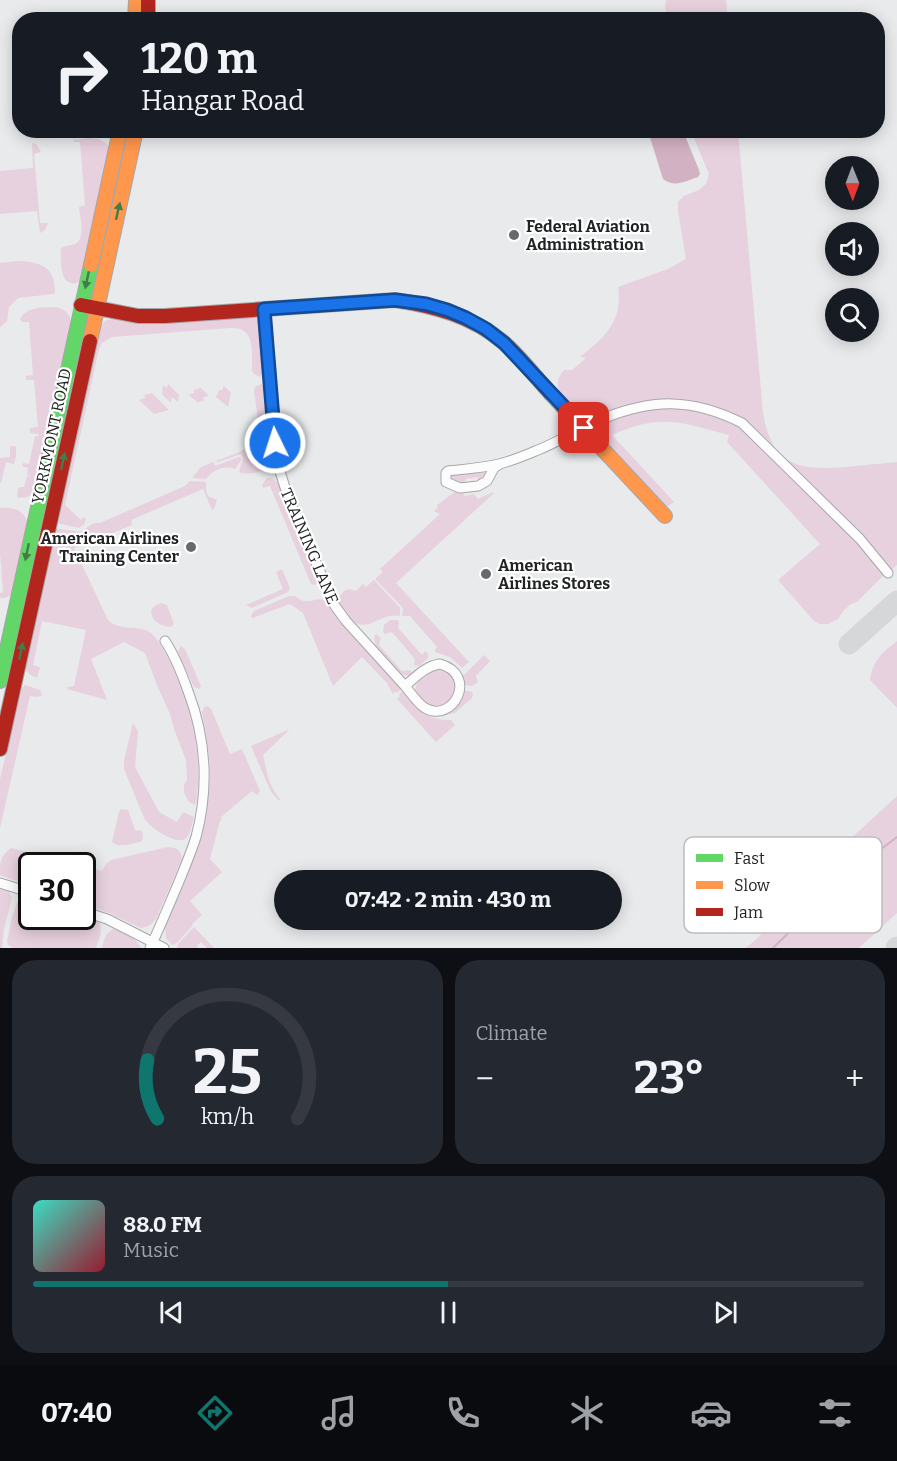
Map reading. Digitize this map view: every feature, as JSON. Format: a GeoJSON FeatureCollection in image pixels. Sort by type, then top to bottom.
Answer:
{"type":"FeatureCollection","features":[{"type":"Feature","properties":{"kind":"street","name":"YORKMONT ROAD"},"geometry":{"type":"LineString","coordinates":[[1,677],[118,138]]}},
{"type":"Feature","properties":{"kind":"street","name":"YORKMONT ROAD"},"geometry":{"type":"LineString","coordinates":[[0,749],[134,138]]}},
{"type":"Feature","properties":{"kind":"street"},"geometry":{"type":"LineString","coordinates":[[81,305],[138,316],[395,300],[426,304],[447,310],[486,329],[504,343],[665,516]]}},
{"type":"Feature","properties":{"kind":"street","name":"TRAINING LANE"},"geometry":{"type":"LineString","coordinates":[[264,309],[279,468],[289,500],[335,606],[422,706],[435,711],[449,706],[459,695],[460,687],[455,672],[440,664],[432,665],[405,686]]}},
{"type":"Feature","properties":{"kind":"street"},"geometry":{"type":"LineString","coordinates":[[500,464],[494,468],[487,481],[478,486],[460,488],[446,482],[445,477],[448,471],[500,464],[538,450],[601,420],[631,409],[659,403],[691,405],[726,415],[742,423],[860,539],[888,573]]}},
{"type":"Feature","properties":{"kind":"street"},"geometry":{"type":"LineString","coordinates":[[34,521],[49,524]]}},
{"type":"Feature","properties":{"kind":"street"},"geometry":{"type":"LineString","coordinates":[[16,603],[31,605]]}},
{"type":"Feature","properties":{"kind":"street"},"geometry":{"type":"LineString","coordinates":[[152,945],[196,837],[204,782],[204,759],[198,721],[184,679],[165,641]]}},
{"type":"Feature","properties":{"kind":"street"},"geometry":{"type":"LineString","coordinates":[[1,677],[16,676]]}},
{"type":"Feature","properties":{"kind":"street"},"geometry":{"type":"LineString","coordinates":[[0,883],[18,889]]}},
{"type":"Feature","properties":{"kind":"street"},"geometry":{"type":"LineString","coordinates":[[96,915],[107,919],[152,945],[164,948]]}},
{"type":"Feature","properties":{"kind":"shaded area"},"geometry":{"type":"Polygon","coordinates":[[[666,0],[726,0],[727,12],[666,12],[666,0]]]}},
{"type":"Feature","properties":{"kind":"shaded area"},"geometry":{"type":"Polygon","coordinates":[[[88,138],[103,141],[109,148],[81,280],[71,283],[67,281],[62,272],[61,248],[75,244],[80,238],[82,227],[79,207],[85,205],[80,142],[73,140],[88,138]]]}},
{"type":"Feature","properties":{"kind":"shaded area"},"geometry":{"type":"Polygon","coordinates":[[[650,138],[686,138],[700,174],[684,182],[672,183],[663,179],[650,138]]]}},
{"type":"Feature","properties":{"kind":"shaded area"},"geometry":{"type":"Polygon","coordinates":[[[694,138],[739,138],[763,413],[773,444],[789,461],[813,468],[897,462],[897,565],[857,602],[844,610],[838,619],[828,624],[814,621],[778,580],[820,544],[727,442],[729,435],[684,423],[657,422],[629,428],[612,435],[674,502],[667,507],[596,431],[610,421],[661,408],[692,409],[732,424],[736,414],[678,400],[654,400],[635,404],[588,421],[559,390],[558,381],[564,370],[572,370],[586,358],[580,357],[604,335],[615,319],[619,299],[618,287],[668,269],[686,259],[678,202],[684,196],[699,190],[706,184],[709,174],[694,138]]]}},
{"type":"Feature","properties":{"kind":"shaded area"},"geometry":{"type":"Polygon","coordinates":[[[32,143],[36,144],[41,152],[34,154],[40,223],[48,224],[40,233],[37,211],[0,214],[0,171],[33,168],[32,143]]]}},
{"type":"Feature","properties":{"kind":"shaded area"},"geometry":{"type":"Polygon","coordinates":[[[17,261],[40,264],[45,267],[52,277],[55,293],[18,298],[9,307],[7,321],[0,327],[0,263],[17,261]]]}},
{"type":"Feature","properties":{"kind":"shaded area"},"geometry":{"type":"Polygon","coordinates":[[[56,307],[67,313],[71,325],[34,492],[27,497],[17,498],[18,488],[24,487],[27,476],[30,477],[27,475],[28,468],[22,466],[23,463],[29,464],[35,436],[39,436],[30,433],[30,428],[38,427],[34,380],[26,380],[26,376],[33,375],[29,322],[22,322],[20,319],[31,310],[56,307]]]}},
{"type":"Feature","properties":{"kind":"shaded area"},"geometry":{"type":"Polygon","coordinates":[[[87,315],[56,468],[53,469],[85,316],[87,315]]]}},
{"type":"Feature","properties":{"kind":"shaded area"},"geometry":{"type":"Polygon","coordinates":[[[248,316],[257,318],[261,326],[264,371],[260,377],[252,371],[252,350],[248,335],[238,329],[112,337],[102,343],[65,505],[81,520],[84,517],[86,519],[79,528],[57,523],[95,336],[100,326],[105,321],[115,318],[152,323],[248,316]]]}},
{"type":"Feature","properties":{"kind":"shaded area"},"geometry":{"type":"Polygon","coordinates":[[[168,384],[179,395],[178,402],[172,397],[171,403],[162,394],[163,385],[167,388],[168,384]]]}},
{"type":"Feature","properties":{"kind":"shaded area"},"geometry":{"type":"Polygon","coordinates":[[[261,384],[266,389],[271,463],[265,469],[248,474],[239,472],[243,459],[241,454],[216,461],[239,452],[252,443],[258,422],[254,390],[261,384]]]}},
{"type":"Feature","properties":{"kind":"shaded area"},"geometry":{"type":"Polygon","coordinates":[[[224,386],[231,393],[228,407],[216,397],[224,386]]]}},
{"type":"Feature","properties":{"kind":"shaded area"},"geometry":{"type":"Polygon","coordinates":[[[201,388],[209,396],[203,397],[204,401],[197,402],[189,395],[201,388]]]}},
{"type":"Feature","properties":{"kind":"shaded area"},"geometry":{"type":"Polygon","coordinates":[[[152,393],[169,410],[154,414],[139,400],[145,398],[144,395],[152,393]]]}},
{"type":"Feature","properties":{"kind":"shaded area"},"geometry":{"type":"Polygon","coordinates":[[[10,446],[16,446],[16,456],[14,464],[6,462],[1,483],[0,458],[10,457],[10,446]]]}},
{"type":"Feature","properties":{"kind":"shaded area"},"geometry":{"type":"Polygon","coordinates":[[[239,457],[241,460],[235,469],[219,469],[206,479],[192,478],[201,467],[213,462],[215,466],[239,457]]]}},
{"type":"Feature","properties":{"kind":"shaded area"},"geometry":{"type":"Polygon","coordinates":[[[482,471],[487,477],[477,482],[478,477],[466,479],[463,484],[451,481],[451,474],[482,471]]]}},
{"type":"Feature","properties":{"kind":"shaded area"},"geometry":{"type":"Polygon","coordinates":[[[267,478],[278,483],[318,580],[315,585],[311,584],[270,486],[263,488],[262,485],[267,478]]]}},
{"type":"Feature","properties":{"kind":"shaded area"},"geometry":{"type":"Polygon","coordinates":[[[190,481],[206,482],[208,496],[217,500],[214,509],[212,510],[203,489],[131,520],[132,525],[74,548],[108,620],[118,626],[146,630],[151,633],[167,656],[183,690],[193,727],[198,765],[198,784],[194,805],[188,801],[184,792],[187,780],[186,760],[145,653],[124,642],[91,659],[107,700],[67,689],[67,687],[74,686],[86,630],[42,621],[33,665],[40,667],[37,678],[28,672],[25,662],[54,528],[80,532],[94,523],[100,523],[185,486],[190,481]]]}},
{"type":"Feature","properties":{"kind":"shaded area"},"geometry":{"type":"Polygon","coordinates":[[[456,491],[462,492],[465,496],[474,494],[478,499],[494,493],[396,583],[469,662],[462,668],[450,657],[435,652],[437,647],[410,616],[402,616],[402,607],[376,580],[383,572],[380,569],[440,514],[434,511],[437,505],[456,491]]]}},
{"type":"Feature","properties":{"kind":"shaded area"},"geometry":{"type":"Polygon","coordinates":[[[0,508],[18,510],[24,515],[28,524],[13,593],[0,598],[0,593],[3,592],[0,508]]]}},
{"type":"Feature","properties":{"kind":"shaded area"},"geometry":{"type":"Polygon","coordinates":[[[282,569],[290,588],[288,592],[252,608],[246,605],[283,589],[276,572],[282,569]]]}},
{"type":"Feature","properties":{"kind":"shaded area"},"geometry":{"type":"Polygon","coordinates":[[[374,580],[400,608],[400,616],[385,617],[366,625],[360,625],[347,615],[338,598],[344,591],[349,589],[356,591],[363,584],[366,587],[374,580]]]}},
{"type":"Feature","properties":{"kind":"shaded area"},"geometry":{"type":"Polygon","coordinates":[[[289,596],[295,596],[304,601],[318,599],[325,601],[356,640],[402,688],[393,694],[387,683],[362,657],[333,686],[303,613],[290,604],[252,618],[254,611],[289,596]]]}},
{"type":"Feature","properties":{"kind":"shaded area"},"geometry":{"type":"Polygon","coordinates":[[[162,603],[167,605],[174,624],[171,627],[159,624],[152,617],[152,609],[162,603]]]}},
{"type":"Feature","properties":{"kind":"shaded area"},"geometry":{"type":"Polygon","coordinates":[[[390,620],[399,622],[398,628],[422,655],[425,651],[428,654],[428,658],[419,666],[414,665],[415,659],[392,632],[385,634],[383,631],[384,625],[390,620]]]}},
{"type":"Feature","properties":{"kind":"shaded area"},"geometry":{"type":"Polygon","coordinates":[[[376,634],[381,638],[379,645],[402,671],[412,672],[411,676],[400,673],[383,656],[376,645],[376,634]]]}},
{"type":"Feature","properties":{"kind":"shaded area"},"geometry":{"type":"Polygon","coordinates":[[[897,641],[897,708],[870,680],[873,667],[879,658],[897,641]]]}},
{"type":"Feature","properties":{"kind":"shaded area"},"geometry":{"type":"Polygon","coordinates":[[[181,646],[185,649],[201,686],[199,689],[194,687],[179,655],[178,651],[181,646]]]}},
{"type":"Feature","properties":{"kind":"shaded area"},"geometry":{"type":"Polygon","coordinates":[[[484,655],[490,661],[476,676],[478,682],[472,686],[465,685],[463,676],[484,655]]]}},
{"type":"Feature","properties":{"kind":"shaded area"},"geometry":{"type":"Polygon","coordinates":[[[433,669],[446,671],[456,680],[454,693],[446,704],[428,705],[415,694],[418,682],[433,669]]]}},
{"type":"Feature","properties":{"kind":"shaded area"},"geometry":{"type":"Polygon","coordinates":[[[25,685],[40,690],[42,695],[30,696],[0,828],[0,779],[21,689],[25,685]]]}},
{"type":"Feature","properties":{"kind":"shaded area"},"geometry":{"type":"Polygon","coordinates":[[[403,690],[423,712],[442,720],[451,720],[455,725],[436,742],[397,699],[403,690]]]}},
{"type":"Feature","properties":{"kind":"shaded area"},"geometry":{"type":"Polygon","coordinates":[[[465,691],[472,692],[472,698],[455,713],[441,716],[461,701],[465,691]]]}},
{"type":"Feature","properties":{"kind":"shaded area"},"geometry":{"type":"Polygon","coordinates":[[[205,706],[211,709],[230,754],[242,749],[260,791],[257,795],[252,791],[221,817],[210,859],[222,872],[190,901],[202,915],[177,943],[172,945],[166,938],[165,927],[196,852],[209,793],[209,757],[202,712],[205,706]]]}},
{"type":"Feature","properties":{"kind":"shaded area"},"geometry":{"type":"Polygon","coordinates":[[[133,723],[138,731],[135,767],[159,812],[177,822],[183,812],[194,817],[190,832],[185,839],[175,840],[163,834],[144,818],[124,769],[133,723]]]}},
{"type":"Feature","properties":{"kind":"shaded area"},"geometry":{"type":"Polygon","coordinates":[[[290,729],[263,755],[269,778],[279,801],[271,792],[251,746],[290,729]]]}},
{"type":"Feature","properties":{"kind":"shaded area"},"geometry":{"type":"Polygon","coordinates":[[[897,796],[897,913],[882,927],[882,837],[853,837],[897,796]]]}},
{"type":"Feature","properties":{"kind":"shaded area"},"geometry":{"type":"Polygon","coordinates":[[[121,809],[128,810],[135,830],[142,831],[141,842],[122,845],[112,842],[121,809]]]}},
{"type":"Feature","properties":{"kind":"shaded area"},"geometry":{"type":"Polygon","coordinates":[[[168,847],[181,853],[182,859],[156,919],[150,925],[141,928],[96,909],[96,869],[102,871],[111,860],[168,847]]]}},
{"type":"Feature","properties":{"kind":"shaded area"},"geometry":{"type":"Polygon","coordinates":[[[11,848],[27,852],[18,852],[18,881],[0,875],[1,860],[11,848]]]}},
{"type":"Feature","properties":{"kind":"shaded area"},"geometry":{"type":"Polygon","coordinates":[[[0,887],[8,890],[12,898],[2,948],[0,948],[0,887]]]}},
{"type":"Feature","properties":{"kind":"shaded area"},"geometry":{"type":"Polygon","coordinates":[[[17,903],[18,930],[96,930],[96,920],[98,921],[101,931],[96,948],[14,948],[9,946],[7,942],[17,903]]]}},
{"type":"Feature","properties":{"kind":"shaded area"},"geometry":{"type":"Polygon","coordinates":[[[194,927],[214,948],[207,948],[201,942],[198,948],[177,948],[194,927]]]}},
{"type":"Feature","properties":{"kind":"shaded area"},"geometry":{"type":"Polygon","coordinates":[[[113,929],[129,935],[141,948],[102,948],[104,940],[113,929]]]}},
{"type":"Feature","properties":{"kind":"shaded area"},"geometry":{"type":"Polygon","coordinates":[[[763,933],[875,933],[859,948],[746,948],[763,933]]]}},
{"type":"Feature","properties":{"kind":"waterway"},"geometry":{"type":"LineString","coordinates":[[882,848],[897,837]]}},
{"type":"Feature","properties":{"kind":"waterway"},"geometry":{"type":"LineString","coordinates":[[773,948],[788,933]]}},
{"type":"Feature","properties":{"kind":"taxiway"},"geometry":{"type":"LineString","coordinates":[[849,644],[897,601]]}},
{"type":"Feature","properties":{"kind":"traffic: fast"},"geometry":{"type":"LineString","coordinates":[[0,681],[91,265]]}},
{"type":"Feature","properties":{"kind":"traffic: slow"},"geometry":{"type":"LineString","coordinates":[[135,12],[136,0]]}},
{"type":"Feature","properties":{"kind":"traffic: slow"},"geometry":{"type":"LineString","coordinates":[[91,265],[118,138]]}},
{"type":"Feature","properties":{"kind":"traffic: slow"},"geometry":{"type":"LineString","coordinates":[[90,341],[134,138]]}},
{"type":"Feature","properties":{"kind":"traffic: slow"},"geometry":{"type":"LineString","coordinates":[[551,394],[665,516]]}},
{"type":"Feature","properties":{"kind":"traffic: jam"},"geometry":{"type":"LineString","coordinates":[[148,0],[148,12]]}},
{"type":"Feature","properties":{"kind":"traffic: jam"},"geometry":{"type":"LineString","coordinates":[[81,305],[138,316],[165,316],[395,300],[410,302],[438,309],[479,325],[516,354],[551,394]]}},
{"type":"Feature","properties":{"kind":"traffic: jam"},"geometry":{"type":"LineString","coordinates":[[0,749],[90,341]]}},
{"type":"Feature","properties":{"kind":"place","name":"Federal Aviation Administration"},"geometry":{"type":"Point","coordinates":[514,235]}},
{"type":"Feature","properties":{"kind":"place","name":"American Airlines Training Center"},"geometry":{"type":"Point","coordinates":[191,547]}},
{"type":"Feature","properties":{"kind":"place","name":"American Airlines Stores"},"geometry":{"type":"Point","coordinates":[486,574]}},
{"type":"Feature","properties":{"kind":"route"},"geometry":{"type":"LineString","coordinates":[[275,443],[264,309],[364,301],[395,300],[426,304],[447,310],[486,329],[521,360],[584,428]]}}]}
